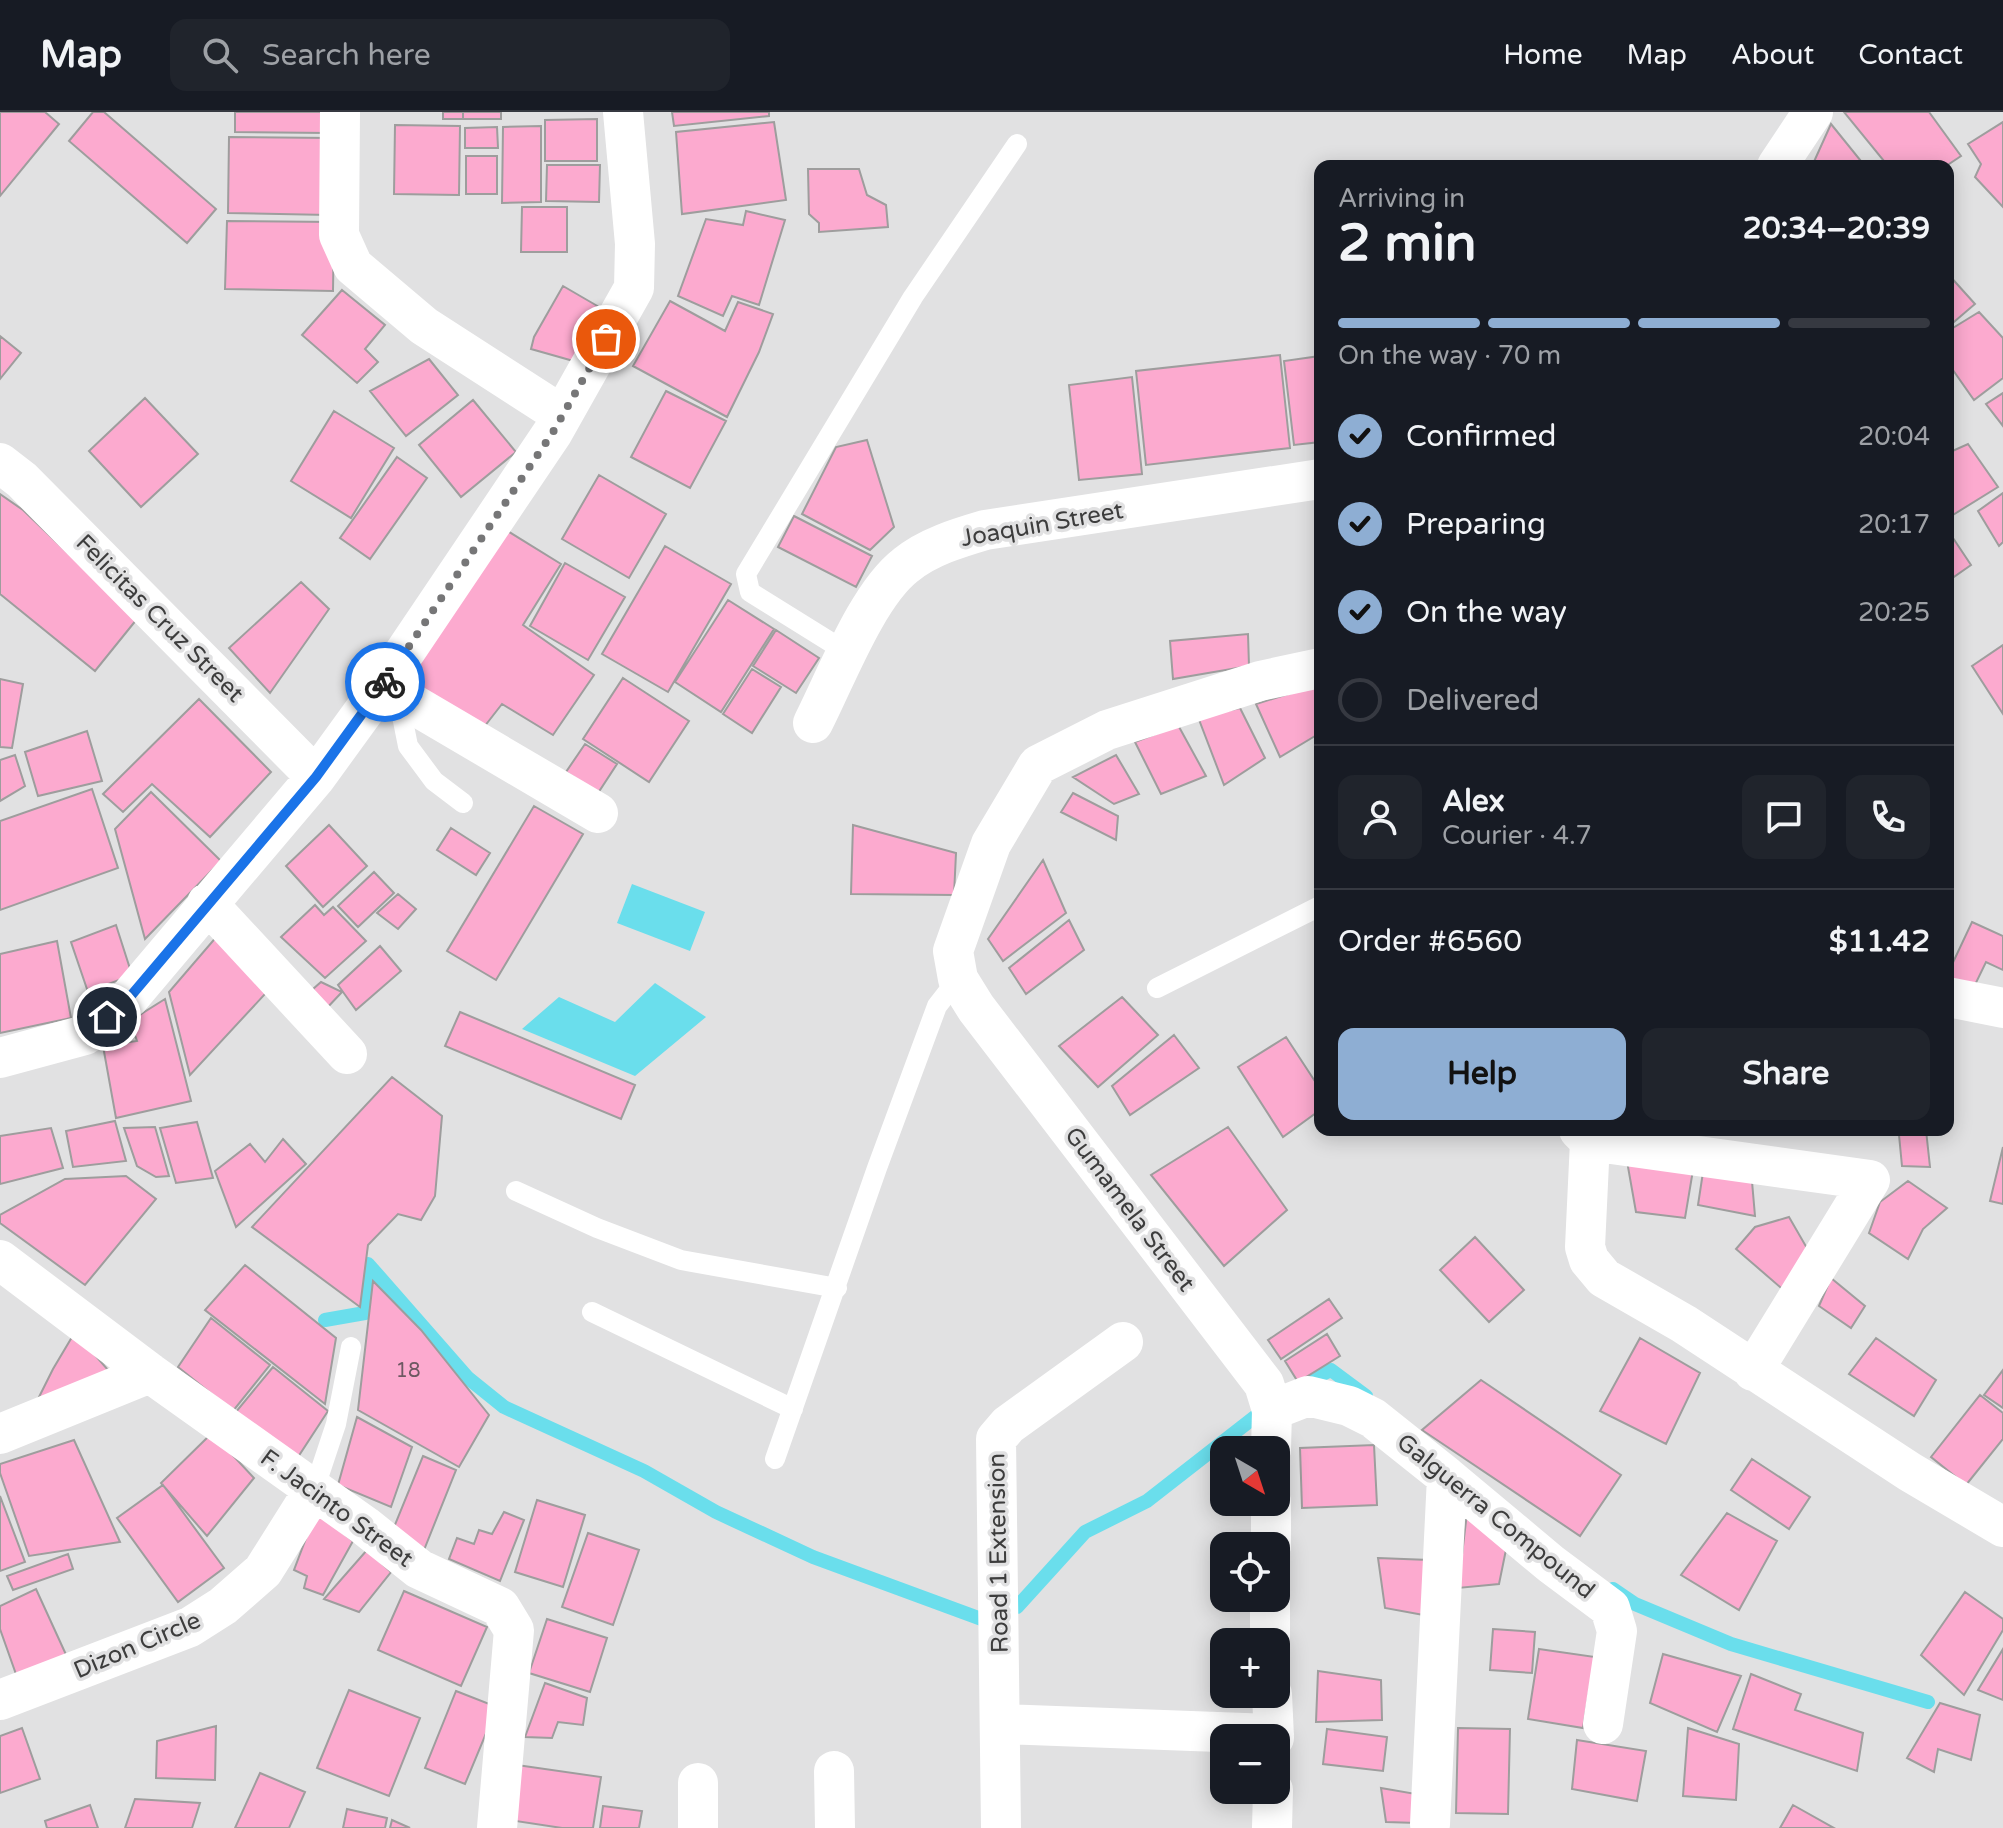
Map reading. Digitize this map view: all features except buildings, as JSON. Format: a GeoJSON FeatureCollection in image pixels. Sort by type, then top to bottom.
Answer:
{"type":"FeatureCollection","features":[{"type":"Feature","properties":{"kind":"street"},"geometry":{"type":"LineString","coordinates":[[340,112],[339,235],[353,266],[424,326],[562,415]]}},
{"type":"Feature","properties":{"kind":"street"},"geometry":{"type":"LineString","coordinates":[[0,1058],[85,1035],[129,998],[390,691],[562,415],[634,288],[635,244],[623,112]]}},
{"type":"Feature","properties":{"kind":"street"},"geometry":{"type":"LineString","coordinates":[[1781,160],[1813,112]]}},
{"type":"Feature","properties":{"kind":"street","name":"Felicitas Cruz Street"},"geometry":{"type":"LineString","coordinates":[[0,463],[22,480],[316,777]]}},
{"type":"Feature","properties":{"kind":"street","name":"Joaquin Street"},"geometry":{"type":"LineString","coordinates":[[813,723],[877,596],[906,564],[945,542],[985,530],[1314,480]]}},
{"type":"Feature","properties":{"kind":"street"},"geometry":{"type":"LineString","coordinates":[[958,979],[953,951],[991,844],[1038,765],[1107,730],[1260,681],[1314,669]]}},
{"type":"Feature","properties":{"kind":"street"},"geometry":{"type":"LineString","coordinates":[[390,691],[598,813]]}},
{"type":"Feature","properties":{"kind":"street"},"geometry":{"type":"LineString","coordinates":[[207,903],[347,1054]]}},
{"type":"Feature","properties":{"kind":"street","name":"Gumamela Street"},"geometry":{"type":"LineString","coordinates":[[958,979],[976,1008],[1264,1384],[1272,1410],[1271,1436]]}},
{"type":"Feature","properties":{"kind":"street"},"geometry":{"type":"LineString","coordinates":[[1954,998],[2003,1008]]}},
{"type":"Feature","properties":{"kind":"street"},"geometry":{"type":"LineString","coordinates":[[1585,1136],[1585,1247],[1589,1260],[1604,1278],[1684,1324],[1922,1480],[2003,1527]]}},
{"type":"Feature","properties":{"kind":"street"},"geometry":{"type":"LineString","coordinates":[[1591,1136],[1870,1180],[1753,1371]]}},
{"type":"Feature","properties":{"kind":"street","name":"F. Jacinto Street"},"geometry":{"type":"LineString","coordinates":[[0,1260],[419,1569],[500,1607],[514,1630],[497,1828]]}},
{"type":"Feature","properties":{"kind":"street","name":"Road 1 Extension"},"geometry":{"type":"LineString","coordinates":[[1001,1828],[996,1439],[1008,1425],[1123,1342]]}},
{"type":"Feature","properties":{"kind":"street"},"geometry":{"type":"LineString","coordinates":[[0,1434],[150,1373]]}},
{"type":"Feature","properties":{"kind":"street","name":"Galguerra Compound"},"geometry":{"type":"LineString","coordinates":[[1272,1410],[1308,1396],[1349,1406],[1373,1418],[1551,1564],[1610,1608],[1617,1631],[1603,1724]]}},
{"type":"Feature","properties":{"kind":"street"},"geometry":{"type":"LineString","coordinates":[[1430,1824],[1447,1477]]}},
{"type":"Feature","properties":{"kind":"street","name":"Dizon Circle"},"geometry":{"type":"LineString","coordinates":[[0,1700],[190,1627],[223,1606],[263,1571],[314,1490]]}},
{"type":"Feature","properties":{"kind":"street"},"geometry":{"type":"LineString","coordinates":[[1000,1724],[1210,1733]]}},
{"type":"Feature","properties":{"kind":"street"},"geometry":{"type":"LineString","coordinates":[[834,1771],[835,1828]]}},
{"type":"Feature","properties":{"kind":"street"},"geometry":{"type":"LineString","coordinates":[[698,1783],[698,1828]]}},
{"type":"Feature","properties":{"kind":"street"},"geometry":{"type":"LineString","coordinates":[[1272,1828],[1273,1804]]}},
{"type":"Feature","properties":{"kind":"lane"},"geometry":{"type":"LineString","coordinates":[[848,653],[750,592],[746,574],[913,297],[1017,144]]}},
{"type":"Feature","properties":{"kind":"lane"},"geometry":{"type":"LineString","coordinates":[[390,691],[408,746],[434,781],[463,803]]}},
{"type":"Feature","properties":{"kind":"lane"},"geometry":{"type":"LineString","coordinates":[[1157,988],[1314,909]]}},
{"type":"Feature","properties":{"kind":"lane"},"geometry":{"type":"LineString","coordinates":[[775,1459],[937,1006],[958,979]]}},
{"type":"Feature","properties":{"kind":"lane"},"geometry":{"type":"LineString","coordinates":[[516,1191],[597,1228],[681,1260],[837,1288]]}},
{"type":"Feature","properties":{"kind":"lane"},"geometry":{"type":"LineString","coordinates":[[592,1312],[793,1409]]}},
{"type":"Feature","properties":{"kind":"lane"},"geometry":{"type":"LineString","coordinates":[[314,1490],[336,1424],[351,1347]]}},
{"type":"Feature","properties":{"kind":"water"},"geometry":{"type":"Polygon","coordinates":[[[632,884],[705,912],[690,951],[617,923],[632,884]]]}},
{"type":"Feature","properties":{"kind":"water"},"geometry":{"type":"Polygon","coordinates":[[[655,983],[706,1017],[635,1076],[522,1029],[559,997],[615,1022],[655,983]]]}},
{"type":"Feature","properties":{"kind":"waterway"},"geometry":{"type":"LineString","coordinates":[[325,1320],[365,1313],[368,1264],[468,1378],[504,1407],[644,1471],[716,1512],[813,1557],[984,1620]]}},
{"type":"Feature","properties":{"kind":"waterway"},"geometry":{"type":"LineString","coordinates":[[1300,1385],[1331,1370],[1366,1396]]}},
{"type":"Feature","properties":{"kind":"waterway"},"geometry":{"type":"LineString","coordinates":[[1017,1607],[1085,1532],[1147,1501],[1256,1416]]}},
{"type":"Feature","properties":{"kind":"waterway"},"geometry":{"type":"LineString","coordinates":[[1613,1589],[1635,1604],[1731,1644],[1928,1702]]}},
{"type":"Feature","properties":{"kind":"way so far"},"geometry":{"type":"LineString","coordinates":[[385,682],[553,432],[606,339]]}},
{"type":"Feature","properties":{"kind":"route"},"geometry":{"type":"LineString","coordinates":[[107,1017],[129,998],[316,777],[385,682]]}}]}
